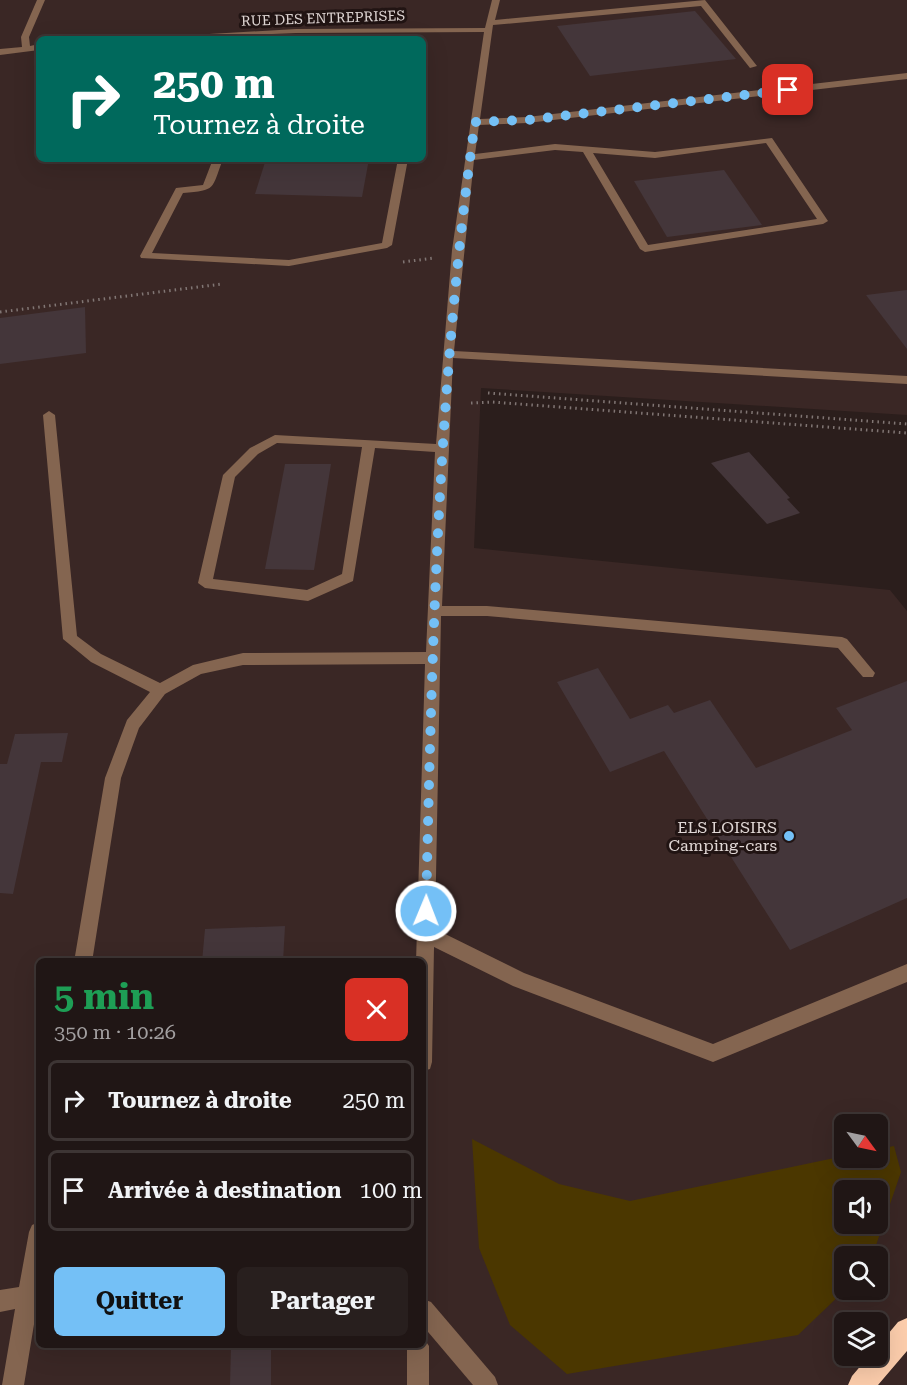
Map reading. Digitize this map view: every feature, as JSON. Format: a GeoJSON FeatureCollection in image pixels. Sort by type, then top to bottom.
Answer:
{"type":"FeatureCollection","features":[{"type":"Feature","properties":{"kind":"highway"},"geometry":{"type":"LineString","coordinates":[[861,1385],[907,1330]]}},
{"type":"Feature","properties":{"kind":"street"},"geometry":{"type":"LineString","coordinates":[[26,48],[25,37],[41,0]]}},
{"type":"Feature","properties":{"kind":"street"},"geometry":{"type":"LineString","coordinates":[[425,958],[432,658],[448,354],[460,224],[489,27],[496,0]]}},
{"type":"Feature","properties":{"kind":"street"},"geometry":{"type":"LineString","coordinates":[[702,1],[753,66]]}},
{"type":"Feature","properties":{"kind":"street","name":"RUE DES ENTREPRISES"},"geometry":{"type":"LineString","coordinates":[[302,36],[489,27],[702,1]]}},
{"type":"Feature","properties":{"kind":"street"},"geometry":{"type":"LineString","coordinates":[[0,52],[36,47]]}},
{"type":"Feature","properties":{"kind":"street"},"geometry":{"type":"LineString","coordinates":[[475,122],[527,120],[907,76]]}},
{"type":"Feature","properties":{"kind":"street"},"geometry":{"type":"LineString","coordinates":[[470,158],[555,147],[586,149],[655,155],[769,140],[823,221],[645,249],[586,149]]}},
{"type":"Feature","properties":{"kind":"street"},"geometry":{"type":"LineString","coordinates":[[217,162],[207,188],[179,190],[145,256],[289,263],[387,245],[403,162]]}},
{"type":"Feature","properties":{"kind":"street"},"geometry":{"type":"LineString","coordinates":[[448,354],[907,380]]}},
{"type":"Feature","properties":{"kind":"street"},"geometry":{"type":"LineString","coordinates":[[49,416],[70,639],[96,658],[160,690]]}},
{"type":"Feature","properties":{"kind":"street"},"geometry":{"type":"LineString","coordinates":[[369,443],[348,577],[308,596],[205,583],[229,475],[254,451],[276,439],[369,443],[442,449]]}},
{"type":"Feature","properties":{"kind":"street"},"geometry":{"type":"LineString","coordinates":[[435,611],[487,611],[842,643],[868,673]]}},
{"type":"Feature","properties":{"kind":"street"},"geometry":{"type":"LineString","coordinates":[[84,958],[113,778],[132,725],[160,690],[198,669],[243,659],[432,658]]}},
{"type":"Feature","properties":{"kind":"street"},"geometry":{"type":"LineString","coordinates":[[426,934],[519,980],[713,1053],[907,974]]}},
{"type":"Feature","properties":{"kind":"street"},"geometry":{"type":"LineString","coordinates":[[13,1385],[36,1249]]}},
{"type":"Feature","properties":{"kind":"street"},"geometry":{"type":"LineString","coordinates":[[0,1301],[28,1296]]}},
{"type":"Feature","properties":{"kind":"street"},"geometry":{"type":"LineString","coordinates":[[426,1313],[488,1385]]}},
{"type":"Feature","properties":{"kind":"street"},"geometry":{"type":"LineString","coordinates":[[418,1348],[418,1385]]}},
{"type":"Feature","properties":{"kind":"path"},"geometry":{"type":"LineString","coordinates":[[488,393],[907,424]]}},
{"type":"Feature","properties":{"kind":"path"},"geometry":{"type":"LineString","coordinates":[[445,405],[492,402],[907,433]]}},
{"type":"Feature","properties":{"kind":"shaded area"},"geometry":{"type":"Polygon","coordinates":[[[0,0],[907,0],[907,415],[481,388],[474,548],[890,590],[907,611],[907,1385],[0,1385],[0,0]]]}},
{"type":"Feature","properties":{"kind":"shaded area"},"geometry":{"type":"Polygon","coordinates":[[[472,1139],[559,1184],[630,1201],[834,1158],[834,1168],[888,1168],[888,1147],[894,1146],[901,1172],[888,1210],[888,1180],[834,1180],[834,1234],[880,1234],[876,1246],[834,1246],[835,1300],[798,1335],[567,1374],[510,1325],[479,1248],[472,1139]]]}},
{"type":"Feature","properties":{"kind":"building"},"geometry":{"type":"Polygon","coordinates":[[[695,11],[736,59],[590,76],[557,26],[695,11]]]}},
{"type":"Feature","properties":{"kind":"building"},"geometry":{"type":"Polygon","coordinates":[[[265,162],[368,162],[362,197],[255,194],[265,162]]]}},
{"type":"Feature","properties":{"kind":"building"},"geometry":{"type":"Polygon","coordinates":[[[724,170],[762,225],[667,237],[634,181],[724,170]]]}},
{"type":"Feature","properties":{"kind":"building"},"geometry":{"type":"Polygon","coordinates":[[[907,290],[907,349],[866,295],[907,290]]]}},
{"type":"Feature","properties":{"kind":"building"},"geometry":{"type":"Polygon","coordinates":[[[85,307],[86,353],[0,364],[0,318],[85,307]]]}},
{"type":"Feature","properties":{"kind":"building"},"geometry":{"type":"Polygon","coordinates":[[[749,452],[790,498],[787,499],[800,513],[767,524],[711,463],[749,452]]]}},
{"type":"Feature","properties":{"kind":"building"},"geometry":{"type":"Polygon","coordinates":[[[285,464],[331,464],[314,570],[265,569],[285,464]]]}},
{"type":"Feature","properties":{"kind":"building"},"geometry":{"type":"Polygon","coordinates":[[[598,668],[630,719],[668,705],[674,713],[710,700],[756,768],[852,730],[836,708],[907,681],[907,898],[790,950],[664,751],[610,772],[557,682],[598,668]]]}},
{"type":"Feature","properties":{"kind":"building"},"geometry":{"type":"Polygon","coordinates":[[[68,733],[62,762],[41,762],[13,894],[0,893],[0,764],[7,764],[15,734],[68,733]]]}},
{"type":"Feature","properties":{"kind":"building"},"geometry":{"type":"Polygon","coordinates":[[[285,926],[283,958],[202,958],[205,929],[285,926]]]}},
{"type":"Feature","properties":{"kind":"building"},"geometry":{"type":"Polygon","coordinates":[[[231,1348],[271,1348],[271,1385],[230,1385],[231,1348]]]}},
{"type":"Feature","properties":{"kind":"place","name":"ELS LOISIRS Camping-cars"},"geometry":{"type":"Point","coordinates":[789,836]}},
{"type":"Feature","properties":{"kind":"route"},"geometry":{"type":"LineString","coordinates":[[426,911],[432,658],[443,427],[460,224],[475,122],[527,120],[788,90]]}}]}
